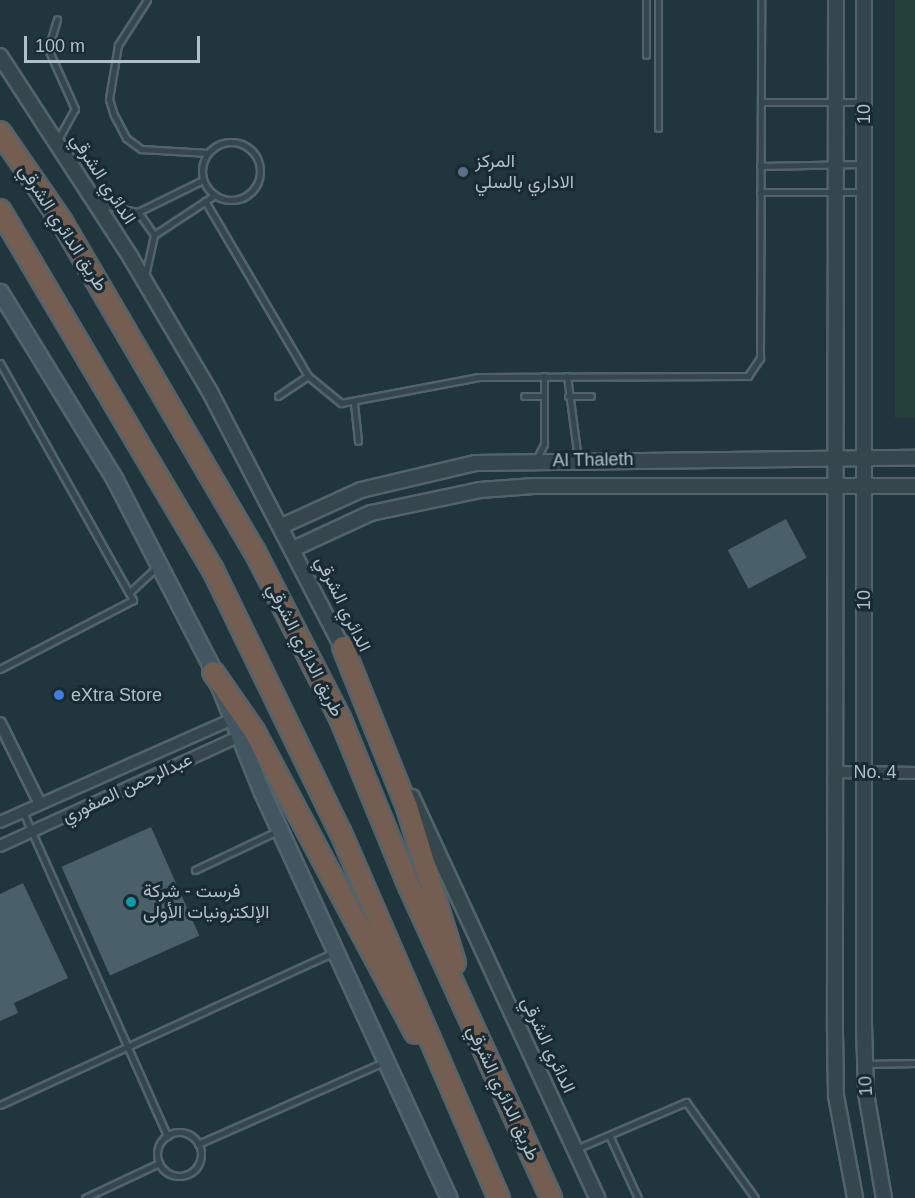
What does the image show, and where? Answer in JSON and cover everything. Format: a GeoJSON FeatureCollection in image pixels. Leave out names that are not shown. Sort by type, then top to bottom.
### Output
{"type":"FeatureCollection","features":[{"type":"Feature","properties":{"kind":"highway","name":"طريق الدائري الشرقي"},"geometry":{"type":"LineString","coordinates":[[0,132],[62,222],[255,550],[340,718],[477,1038],[552,1198]]}},
{"type":"Feature","properties":{"kind":"highway"},"geometry":{"type":"LineString","coordinates":[[0,210],[213,570],[340,831],[499,1198]]}},
{"type":"Feature","properties":{"kind":"highway"},"geometry":{"type":"LineString","coordinates":[[343,647],[407,807],[477,1038]]}},
{"type":"Feature","properties":{"kind":"highway"},"geometry":{"type":"LineString","coordinates":[[213,672],[391,994],[452,1094]]}},
{"type":"Feature","properties":{"kind":"main road"},"geometry":{"type":"LineString","coordinates":[[0,292],[115,480],[213,672]]}},
{"type":"Feature","properties":{"kind":"main road"},"geometry":{"type":"LineString","coordinates":[[242,725],[280,830],[384,1062],[449,1198]]}},
{"type":"Feature","properties":{"kind":"street","name":"10"},"geometry":{"type":"LineString","coordinates":[[836,0],[836,1096],[855,1198]]}},
{"type":"Feature","properties":{"kind":"street","name":"10"},"geometry":{"type":"LineString","coordinates":[[864,0],[865,1064],[874,1161],[884,1198]]}},
{"type":"Feature","properties":{"kind":"street","name":"الدائري الشرقي"},"geometry":{"type":"LineString","coordinates":[[0,56],[144,280],[282,526],[343,647],[597,1198]]}},
{"type":"Feature","properties":{"kind":"street","name":"Al Thaleth"},"geometry":{"type":"LineString","coordinates":[[282,526],[397,479],[475,463],[578,460],[915,458]]}},
{"type":"Feature","properties":{"kind":"street","name":"Al Thaleth"},"geometry":{"type":"LineString","coordinates":[[293,549],[371,513],[480,490],[534,486],[915,486]]}},
{"type":"Feature","properties":{"kind":"street"},"geometry":{"type":"LineString","coordinates":[[0,723],[40,804]]}},
{"type":"Feature","properties":{"kind":"street","name":"عبدالرحمن الصفوري"},"geometry":{"type":"LineString","coordinates":[[0,822],[40,804],[242,725]]}},
{"type":"Feature","properties":{"kind":"street","name":"عبدالرحمن الصفوري"},"geometry":{"type":"LineString","coordinates":[[0,846],[242,725]]}},
{"type":"Feature","properties":{"kind":"street","name":"No. 4"},"geometry":{"type":"LineString","coordinates":[[835,772],[915,773]]}},
{"type":"Feature","properties":{"kind":"lane"},"geometry":{"type":"LineString","coordinates":[[147,0],[118,45],[109,99],[114,115],[126,138],[141,149],[208,153],[224,142],[243,144],[260,166],[251,193],[233,200],[215,195],[203,180],[208,153]]}},
{"type":"Feature","properties":{"kind":"lane"},"geometry":{"type":"LineString","coordinates":[[646,0],[646,55]]}},
{"type":"Feature","properties":{"kind":"lane"},"geometry":{"type":"LineString","coordinates":[[658,0],[658,128]]}},
{"type":"Feature","properties":{"kind":"lane"},"geometry":{"type":"LineString","coordinates":[[205,201],[308,375],[335,401],[354,403],[472,378],[744,376],[757,370],[761,0]]}},
{"type":"Feature","properties":{"kind":"lane"},"geometry":{"type":"LineString","coordinates":[[56,142],[75,109],[48,49],[57,19]]}},
{"type":"Feature","properties":{"kind":"lane"},"geometry":{"type":"LineString","coordinates":[[761,102],[864,102]]}},
{"type":"Feature","properties":{"kind":"lane"},"geometry":{"type":"LineString","coordinates":[[760,166],[864,164]]}},
{"type":"Feature","properties":{"kind":"lane"},"geometry":{"type":"LineString","coordinates":[[95,203],[138,212],[203,180]]}},
{"type":"Feature","properties":{"kind":"lane"},"geometry":{"type":"LineString","coordinates":[[760,192],[864,192]]}},
{"type":"Feature","properties":{"kind":"lane"},"geometry":{"type":"LineString","coordinates":[[144,280],[154,235],[215,195]]}},
{"type":"Feature","properties":{"kind":"lane"},"geometry":{"type":"LineString","coordinates":[[138,212],[154,235]]}},
{"type":"Feature","properties":{"kind":"lane"},"geometry":{"type":"LineString","coordinates":[[0,363],[133,600],[0,669]]}},
{"type":"Feature","properties":{"kind":"lane"},"geometry":{"type":"LineString","coordinates":[[278,396],[308,375]]}},
{"type":"Feature","properties":{"kind":"lane"},"geometry":{"type":"LineString","coordinates":[[535,461],[544,444],[544,376]]}},
{"type":"Feature","properties":{"kind":"lane"},"geometry":{"type":"LineString","coordinates":[[567,376],[578,460]]}},
{"type":"Feature","properties":{"kind":"lane"},"geometry":{"type":"LineString","coordinates":[[524,396],[544,396]]}},
{"type":"Feature","properties":{"kind":"lane"},"geometry":{"type":"LineString","coordinates":[[568,396],[591,396]]}},
{"type":"Feature","properties":{"kind":"lane"},"geometry":{"type":"LineString","coordinates":[[354,403],[358,441]]}},
{"type":"Feature","properties":{"kind":"lane"},"geometry":{"type":"LineString","coordinates":[[130,592],[158,566]]}},
{"type":"Feature","properties":{"kind":"lane"},"geometry":{"type":"LineString","coordinates":[[23,811],[167,1136]]}},
{"type":"Feature","properties":{"kind":"lane"},"geometry":{"type":"LineString","coordinates":[[195,870],[280,830]]}},
{"type":"Feature","properties":{"kind":"lane"},"geometry":{"type":"LineString","coordinates":[[0,1105],[334,952]]}},
{"type":"Feature","properties":{"kind":"lane"},"geometry":{"type":"LineString","coordinates":[[198,1144],[384,1062]]}},
{"type":"Feature","properties":{"kind":"lane"},"geometry":{"type":"LineString","coordinates":[[865,1064],[915,1063]]}},
{"type":"Feature","properties":{"kind":"lane"},"geometry":{"type":"LineString","coordinates":[[574,1150],[686,1102],[755,1198]]}},
{"type":"Feature","properties":{"kind":"lane"},"geometry":{"type":"LineString","coordinates":[[185,1133],[198,1144],[201,1160],[185,1176],[173,1176],[159,1163],[157,1148],[167,1136],[185,1133]]}},
{"type":"Feature","properties":{"kind":"lane"},"geometry":{"type":"LineString","coordinates":[[609,1135],[638,1198]]}},
{"type":"Feature","properties":{"kind":"lane"},"geometry":{"type":"LineString","coordinates":[[85,1198],[159,1163]]}},
{"type":"Feature","properties":{"kind":"green space"},"geometry":{"type":"Polygon","coordinates":[[[895,0],[915,0],[915,418],[895,418],[895,0]]]}},
{"type":"Feature","properties":{"kind":"building"},"geometry":{"type":"Polygon","coordinates":[[[786,519],[807,558],[748,589],[728,550],[786,519]]]}},
{"type":"Feature","properties":{"kind":"building","name":"فرست - شركة الإلكترونيات الأولى"},"geometry":{"type":"Polygon","coordinates":[[[151,827],[199,936],[110,976],[61,867],[151,827]]]}},
{"type":"Feature","properties":{"kind":"building"},"geometry":{"type":"Polygon","coordinates":[[[23,883],[68,978],[14,1003],[18,1013],[0,1021],[0,894],[23,883]]]}},
{"type":"Feature","properties":{"kind":"place","name":"المركز الاداري بالسلي"},"geometry":{"type":"Point","coordinates":[463,172]}},
{"type":"Feature","properties":{"kind":"place","name":"eXtra Store"},"geometry":{"type":"Point","coordinates":[59,695]}},
{"type":"Feature","properties":{"kind":"place","name":"فرست - شركة الإلكترونيات الأولى"},"geometry":{"type":"Point","coordinates":[131,902]}}]}
